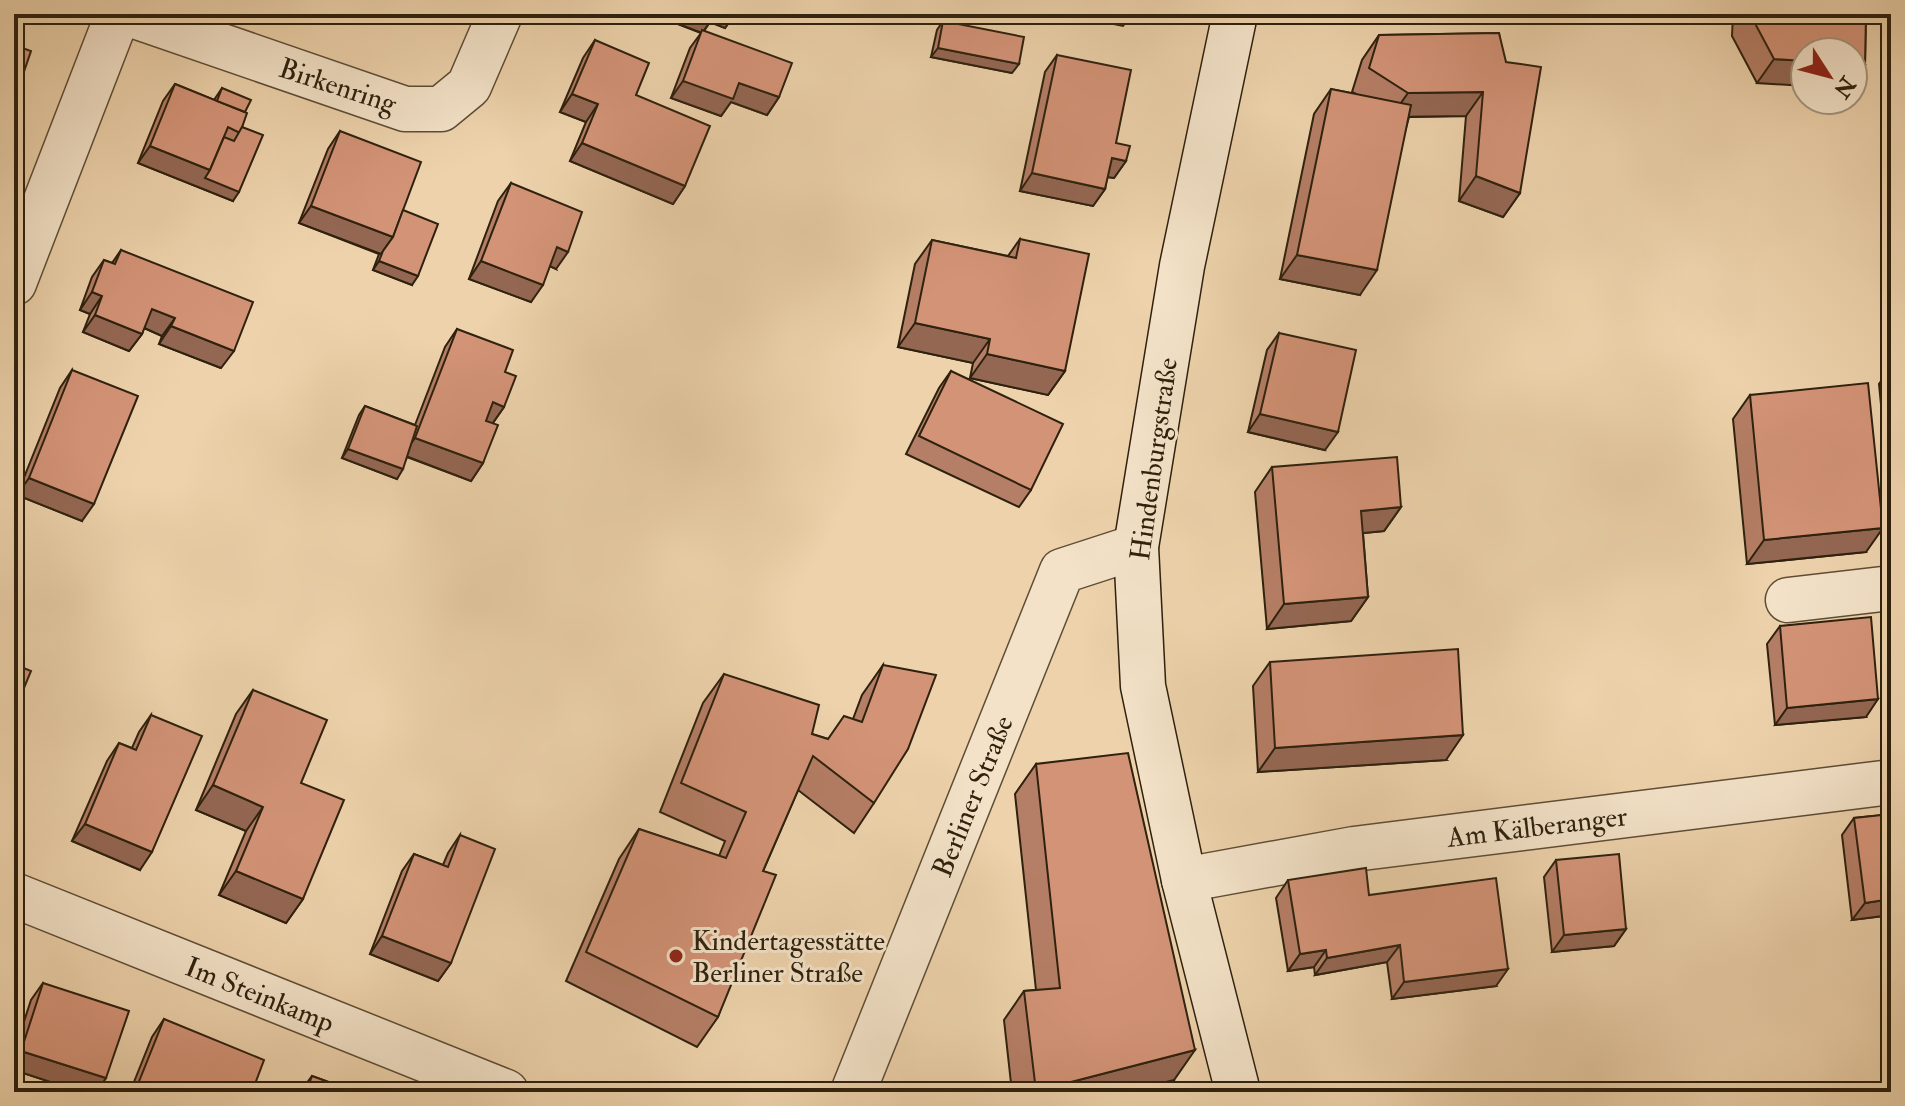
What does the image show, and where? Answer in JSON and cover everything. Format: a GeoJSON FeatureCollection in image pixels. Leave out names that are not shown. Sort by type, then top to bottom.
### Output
{"type":"FeatureCollection","features":[{"type":"Feature","properties":{"kind":"street"},"geometry":{"type":"LineString","coordinates":[[14,283],[118,14]]}},
{"type":"Feature","properties":{"kind":"street","name":"Birkenring"},"geometry":{"type":"LineString","coordinates":[[129,14],[405,109],[441,109],[469,86],[500,14]]}},
{"type":"Feature","properties":{"kind":"street","name":"Hindenburgstraße"},"geometry":{"type":"LineString","coordinates":[[1235,14],[1182,266],[1136,547],[1143,686],[1184,880],[1238,1092]]}},
{"type":"Feature","properties":{"kind":"street","name":"Berliner Straße"},"geometry":{"type":"LineString","coordinates":[[853,1092],[1062,571],[1136,547]]}},
{"type":"Feature","properties":{"kind":"street"},"geometry":{"type":"LineString","coordinates":[[1788,600],[1891,588]]}},
{"type":"Feature","properties":{"kind":"street","name":"Am Kälberanger"},"geometry":{"type":"LineString","coordinates":[[1184,880],[1354,849],[1891,782]]}},
{"type":"Feature","properties":{"kind":"street","name":"Im Steinkamp"},"geometry":{"type":"LineString","coordinates":[[14,895],[506,1092]]}},
{"type":"Feature","properties":{"kind":"building"},"geometry":{"type":"Polygon","coordinates":[[[1750,14],[1866,14],[1866,36],[1789,36],[1789,60],[1774,59],[1750,14]]]}},
{"type":"Feature","properties":{"kind":"building"},"geometry":{"type":"Polygon","coordinates":[[[943,21],[1024,37],[1019,64],[938,48],[943,21]]]}},
{"type":"Feature","properties":{"kind":"building"},"geometry":{"type":"Polygon","coordinates":[[[702,30],[792,63],[779,97],[739,83],[733,99],[683,81],[702,30]]]}},
{"type":"Feature","properties":{"kind":"building"},"geometry":{"type":"Polygon","coordinates":[[[1499,33],[1506,62],[1541,67],[1520,193],[1476,176],[1483,92],[1408,93],[1369,68],[1379,35],[1499,33]]]}},
{"type":"Feature","properties":{"kind":"building"},"geometry":{"type":"Polygon","coordinates":[[[595,40],[649,63],[636,95],[710,126],[685,186],[582,143],[598,104],[572,94],[595,40]]]}},
{"type":"Feature","properties":{"kind":"building"},"geometry":{"type":"Polygon","coordinates":[[[14,45],[31,51],[14,101],[14,45]]]}},
{"type":"Feature","properties":{"kind":"building"},"geometry":{"type":"Polygon","coordinates":[[[1057,55],[1131,70],[1116,143],[1130,146],[1126,161],[1112,158],[1105,189],[1032,173],[1057,55]]]}},
{"type":"Feature","properties":{"kind":"building"},"geometry":{"type":"Polygon","coordinates":[[[175,84],[247,113],[240,133],[228,127],[210,170],[150,146],[175,84]]]}},
{"type":"Feature","properties":{"kind":"building"},"geometry":{"type":"Polygon","coordinates":[[[222,88],[251,100],[245,112],[217,101],[222,88]]]}},
{"type":"Feature","properties":{"kind":"building"},"geometry":{"type":"Polygon","coordinates":[[[1331,89],[1411,105],[1377,270],[1297,255],[1331,89]]]}},
{"type":"Feature","properties":{"kind":"building"},"geometry":{"type":"Polygon","coordinates":[[[242,127],[263,135],[239,192],[205,178],[224,137],[234,141],[242,127]]]}},
{"type":"Feature","properties":{"kind":"building"},"geometry":{"type":"Polygon","coordinates":[[[340,131],[421,162],[393,237],[311,206],[340,131]]]}},
{"type":"Feature","properties":{"kind":"building"},"geometry":{"type":"Polygon","coordinates":[[[511,183],[582,212],[568,252],[557,247],[543,285],[481,261],[511,183]]]}},
{"type":"Feature","properties":{"kind":"building"},"geometry":{"type":"Polygon","coordinates":[[[403,210],[438,224],[418,276],[379,261],[393,237],[403,210]]]}},
{"type":"Feature","properties":{"kind":"building"},"geometry":{"type":"Polygon","coordinates":[[[1020,239],[1089,254],[1065,371],[987,354],[990,339],[915,323],[932,240],[1016,258],[1020,239]]]}},
{"type":"Feature","properties":{"kind":"building"},"geometry":{"type":"Polygon","coordinates":[[[121,250],[253,302],[234,351],[171,326],[175,318],[152,309],[142,334],[95,315],[102,296],[92,292],[104,260],[115,264],[121,250]]]}},
{"type":"Feature","properties":{"kind":"building"},"geometry":{"type":"Polygon","coordinates":[[[457,329],[513,350],[505,372],[516,376],[504,407],[493,402],[486,421],[498,425],[483,463],[415,438],[457,329]]]}},
{"type":"Feature","properties":{"kind":"building"},"geometry":{"type":"Polygon","coordinates":[[[1279,333],[1356,350],[1338,432],[1260,414],[1279,333]]]}},
{"type":"Feature","properties":{"kind":"building"},"geometry":{"type":"Polygon","coordinates":[[[72,370],[138,396],[94,504],[29,478],[72,370]]]}},
{"type":"Feature","properties":{"kind":"building"},"geometry":{"type":"Polygon","coordinates":[[[951,371],[1063,424],[1031,490],[919,436],[951,371]]]}},
{"type":"Feature","properties":{"kind":"building"},"geometry":{"type":"Polygon","coordinates":[[[1868,383],[1883,528],[1764,540],[1750,395],[1868,383]]]}},
{"type":"Feature","properties":{"kind":"building"},"geometry":{"type":"Polygon","coordinates":[[[365,406],[417,426],[403,469],[348,449],[365,406]]]}},
{"type":"Feature","properties":{"kind":"building"},"geometry":{"type":"Polygon","coordinates":[[[1397,457],[1401,507],[1361,511],[1368,597],[1284,604],[1272,467],[1397,457]]]}},
{"type":"Feature","properties":{"kind":"building"},"geometry":{"type":"Polygon","coordinates":[[[1871,617],[1878,699],[1787,708],[1780,626],[1871,617]]]}},
{"type":"Feature","properties":{"kind":"building"},"geometry":{"type":"Polygon","coordinates":[[[1458,649],[1463,735],[1275,748],[1270,662],[1458,649]]]}},
{"type":"Feature","properties":{"kind":"building"},"geometry":{"type":"Polygon","coordinates":[[[14,664],[31,671],[14,712],[14,664]]]}},
{"type":"Feature","properties":{"kind":"building"},"geometry":{"type":"Polygon","coordinates":[[[883,665],[936,675],[908,749],[874,803],[813,756],[763,871],[776,875],[718,1017],[586,952],[639,829],[726,858],[746,812],[681,783],[724,674],[819,705],[812,734],[828,739],[844,716],[862,722],[883,665]]]}},
{"type":"Feature","properties":{"kind":"building"},"geometry":{"type":"Polygon","coordinates":[[[253,690],[327,720],[301,783],[344,800],[303,899],[236,871],[263,807],[213,785],[253,690]]]}},
{"type":"Feature","properties":{"kind":"building"},"geometry":{"type":"Polygon","coordinates":[[[151,715],[202,736],[152,852],[85,824],[119,743],[136,750],[151,715]]]}},
{"type":"Feature","properties":{"kind":"building"},"geometry":{"type":"Polygon","coordinates":[[[1128,753],[1195,1050],[1036,1091],[1024,991],[1060,988],[1036,764],[1128,753]]]}},
{"type":"Feature","properties":{"kind":"building"},"geometry":{"type":"Polygon","coordinates":[[[1891,814],[1891,899],[1865,903],[1854,818],[1891,814]]]}},
{"type":"Feature","properties":{"kind":"building"},"geometry":{"type":"Polygon","coordinates":[[[460,835],[495,849],[451,963],[382,936],[414,854],[448,867],[460,835]]]}},
{"type":"Feature","properties":{"kind":"building"},"geometry":{"type":"Polygon","coordinates":[[[1619,854],[1626,929],[1564,935],[1556,860],[1619,854]]]}},
{"type":"Feature","properties":{"kind":"building"},"geometry":{"type":"Polygon","coordinates":[[[1366,868],[1369,895],[1496,878],[1508,969],[1404,982],[1400,945],[1327,958],[1326,950],[1300,954],[1288,880],[1366,868]]]}},
{"type":"Feature","properties":{"kind":"building"},"geometry":{"type":"Polygon","coordinates":[[[43,983],[129,1011],[106,1078],[21,1051],[43,983]]]}},
{"type":"Feature","properties":{"kind":"building"},"geometry":{"type":"Polygon","coordinates":[[[164,1019],[264,1060],[252,1092],[158,1092],[138,1084],[164,1019]]]}},
{"type":"Feature","properties":{"kind":"building"},"geometry":{"type":"Polygon","coordinates":[[[312,1076],[356,1092],[306,1092],[312,1076]]]}},
{"type":"Feature","properties":{"kind":"place","name":"Kindertagesstätte Berliner Straße"},"geometry":{"type":"Point","coordinates":[676,956]}}]}
